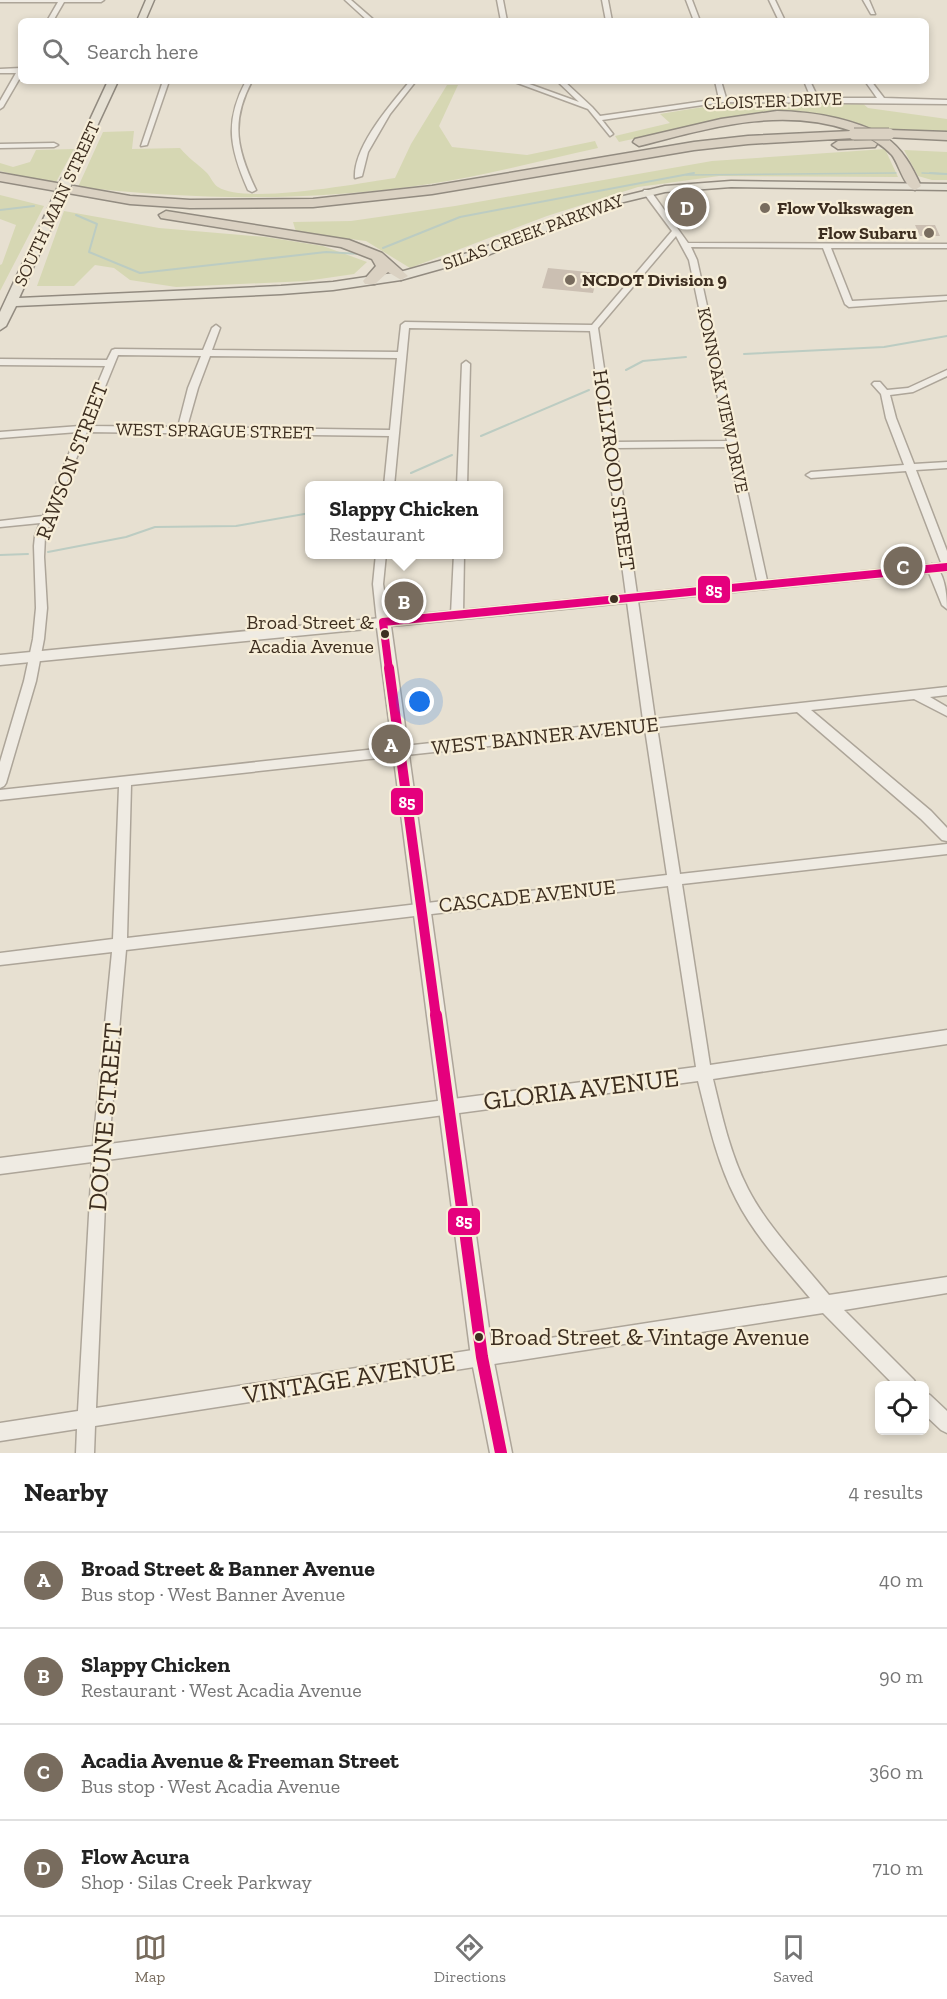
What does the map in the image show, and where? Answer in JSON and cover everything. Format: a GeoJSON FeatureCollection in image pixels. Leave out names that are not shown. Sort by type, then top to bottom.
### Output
{"type":"FeatureCollection","features":[{"type":"Feature","properties":{"kind":"highway"},"geometry":{"type":"LineString","coordinates":[[471,184],[719,123],[750,117],[788,115],[830,120],[877,137],[900,158],[915,186]]}},
{"type":"Feature","properties":{"kind":"highway"},"geometry":{"type":"LineString","coordinates":[[0,177],[130,200],[200,204],[313,203],[374,198],[471,184],[694,146],[748,140],[854,134],[947,136]]}},
{"type":"Feature","properties":{"kind":"highway"},"geometry":{"type":"LineString","coordinates":[[129,209],[260,216],[344,212],[450,199],[698,156],[789,147],[871,144],[947,146]]}},
{"type":"Feature","properties":{"kind":"highway"},"geometry":{"type":"LineString","coordinates":[[0,186],[344,243],[377,256],[401,276]]}},
{"type":"Feature","properties":{"kind":"highway"},"geometry":{"type":"LineString","coordinates":[[370,281],[381,272],[383,266],[377,256]]}},
{"type":"Feature","properties":{"kind":"main road"},"geometry":{"type":"LineString","coordinates":[[142,18],[150,0]]}},
{"type":"Feature","properties":{"kind":"main road","name":"SOUTH MAIN STREET"},"geometry":{"type":"LineString","coordinates":[[0,326],[112,84]]}},
{"type":"Feature","properties":{"kind":"main road","name":"SILAS CREEK PARKWAY"},"geometry":{"type":"LineString","coordinates":[[12,302],[291,289],[401,276],[479,254],[603,204],[647,192],[716,184],[947,187]]}},
{"type":"Feature","properties":{"kind":"street"},"geometry":{"type":"LineString","coordinates":[[0,0],[101,0]]}},
{"type":"Feature","properties":{"kind":"street"},"geometry":{"type":"LineString","coordinates":[[52,18],[62,0]]}},
{"type":"Feature","properties":{"kind":"street"},"geometry":{"type":"LineString","coordinates":[[348,0],[369,18]]}},
{"type":"Feature","properties":{"kind":"street"},"geometry":{"type":"LineString","coordinates":[[500,0],[503,18]]}},
{"type":"Feature","properties":{"kind":"street"},"geometry":{"type":"LineString","coordinates":[[605,0],[608,18]]}},
{"type":"Feature","properties":{"kind":"street"},"geometry":{"type":"LineString","coordinates":[[690,0],[696,18]]}},
{"type":"Feature","properties":{"kind":"street"},"geometry":{"type":"LineString","coordinates":[[772,0],[781,18]]}},
{"type":"Feature","properties":{"kind":"street"},"geometry":{"type":"LineString","coordinates":[[866,0],[873,13]]}},
{"type":"Feature","properties":{"kind":"street"},"geometry":{"type":"LineString","coordinates":[[0,71],[18,71]]}},
{"type":"Feature","properties":{"kind":"street"},"geometry":{"type":"LineString","coordinates":[[0,107],[18,76]]}},
{"type":"Feature","properties":{"kind":"street"},"geometry":{"type":"LineString","coordinates":[[143,145],[165,84]]}},
{"type":"Feature","properties":{"kind":"street"},"geometry":{"type":"LineString","coordinates":[[248,84],[235,109],[235,143],[239,164],[252,190]]}},
{"type":"Feature","properties":{"kind":"street"},"geometry":{"type":"LineString","coordinates":[[358,176],[364,152],[387,113],[411,84]]}},
{"type":"Feature","properties":{"kind":"street"},"geometry":{"type":"LineString","coordinates":[[524,84],[590,108]]}},
{"type":"Feature","properties":{"kind":"street"},"geometry":{"type":"LineString","coordinates":[[564,84],[590,108],[610,134]]}},
{"type":"Feature","properties":{"kind":"street"},"geometry":{"type":"LineString","coordinates":[[719,84],[723,100]]}},
{"type":"Feature","properties":{"kind":"street"},"geometry":{"type":"LineString","coordinates":[[808,84],[815,99]]}},
{"type":"Feature","properties":{"kind":"street"},"geometry":{"type":"LineString","coordinates":[[870,84],[882,100]]}},
{"type":"Feature","properties":{"kind":"street"},"geometry":{"type":"LineString","coordinates":[[548,92],[567,87]]}},
{"type":"Feature","properties":{"kind":"street","name":"CLOISTER DRIVE"},"geometry":{"type":"LineString","coordinates":[[599,118],[723,100],[815,99],[947,102]]}},
{"type":"Feature","properties":{"kind":"street"},"geometry":{"type":"LineString","coordinates":[[0,146],[54,145]]}},
{"type":"Feature","properties":{"kind":"street","name":"KONNOAK VIEW DRIVE"},"geometry":{"type":"LineString","coordinates":[[647,192],[686,245],[693,260],[763,585]]}},
{"type":"Feature","properties":{"kind":"street"},"geometry":{"type":"LineString","coordinates":[[390,481],[405,325],[594,328],[676,231]]}},
{"type":"Feature","properties":{"kind":"street"},"geometry":{"type":"LineString","coordinates":[[686,245],[947,246]]}},
{"type":"Feature","properties":{"kind":"street"},"geometry":{"type":"LineString","coordinates":[[826,245],[849,304],[947,298]]}},
{"type":"Feature","properties":{"kind":"street"},"geometry":{"type":"LineString","coordinates":[[182,430],[194,388],[216,328]]}},
{"type":"Feature","properties":{"kind":"street","name":"HOLLYROOD STREET"},"geometry":{"type":"LineString","coordinates":[[594,328],[650,724],[676,880],[704,1073],[718,1132],[742,1194],[776,1245],[825,1303],[903,1381]]}},
{"type":"Feature","properties":{"kind":"street","name":"RAWSON STREET"},"geometry":{"type":"LineString","coordinates":[[0,783],[36,656],[42,596],[38,552],[40,536],[115,352],[208,353]]}},
{"type":"Feature","properties":{"kind":"street"},"geometry":{"type":"LineString","coordinates":[[208,353],[402,355]]}},
{"type":"Feature","properties":{"kind":"street"},"geometry":{"type":"LineString","coordinates":[[0,362],[110,363]]}},
{"type":"Feature","properties":{"kind":"street"},"geometry":{"type":"LineString","coordinates":[[462,481],[466,364]]}},
{"type":"Feature","properties":{"kind":"street"},"geometry":{"type":"LineString","coordinates":[[885,393],[910,390],[947,373]]}},
{"type":"Feature","properties":{"kind":"street"},"geometry":{"type":"LineString","coordinates":[[0,660],[947,566],[891,418],[885,393],[877,384]]}},
{"type":"Feature","properties":{"kind":"street","name":"WEST SPRAGUE STREET"},"geometry":{"type":"LineString","coordinates":[[0,435],[84,429],[395,433]]}},
{"type":"Feature","properties":{"kind":"street"},"geometry":{"type":"LineString","coordinates":[[609,445],[733,444]]}},
{"type":"Feature","properties":{"kind":"street"},"geometry":{"type":"LineString","coordinates":[[811,475],[947,465]]}},
{"type":"Feature","properties":{"kind":"street"},"geometry":{"type":"LineString","coordinates":[[0,524],[46,519]]}},
{"type":"Feature","properties":{"kind":"street"},"geometry":{"type":"LineString","coordinates":[[381,559],[378,584],[423,908],[447,1106],[482,1358],[501,1453]]}},
{"type":"Feature","properties":{"kind":"street"},"geometry":{"type":"LineString","coordinates":[[458,614],[459,559]]}},
{"type":"Feature","properties":{"kind":"street"},"geometry":{"type":"LineString","coordinates":[[932,568],[947,605]]}},
{"type":"Feature","properties":{"kind":"street","name":"WEST BANNER AVENUE"},"geometry":{"type":"LineString","coordinates":[[0,795],[947,692]]}},
{"type":"Feature","properties":{"kind":"street"},"geometry":{"type":"LineString","coordinates":[[916,695],[947,712]]}},
{"type":"Feature","properties":{"kind":"street"},"geometry":{"type":"LineString","coordinates":[[801,709],[910,801],[947,836]]}},
{"type":"Feature","properties":{"kind":"street","name":"DOUNE STREET"},"geometry":{"type":"LineString","coordinates":[[85,1453],[100,1152],[120,944],[125,781]]}},
{"type":"Feature","properties":{"kind":"street","name":"CASCADE AVENUE"},"geometry":{"type":"LineString","coordinates":[[0,959],[423,908],[947,849]]}},
{"type":"Feature","properties":{"kind":"street","name":"GLORIA AVENUE"},"geometry":{"type":"LineString","coordinates":[[0,1166],[704,1073],[947,1037]]}},
{"type":"Feature","properties":{"kind":"street","name":"VINTAGE AVENUE"},"geometry":{"type":"LineString","coordinates":[[0,1432],[947,1285]]}},
{"type":"Feature","properties":{"kind":"street"},"geometry":{"type":"LineString","coordinates":[[929,1406],[947,1424]]}},
{"type":"Feature","properties":{"kind":"green space"},"geometry":{"type":"Polygon","coordinates":[[[447,85],[458,85],[439,126],[452,147],[527,155],[595,141],[598,148],[450,181],[341,194],[210,197],[78,187],[103,132],[134,131],[132,149],[180,148],[207,173],[216,186],[232,192],[252,194],[304,191],[395,178],[411,144],[447,85]]]}},
{"type":"Feature","properties":{"kind":"green space"},"geometry":{"type":"Polygon","coordinates":[[[861,102],[868,108],[947,119],[947,132],[871,129],[849,120],[799,111],[754,113],[619,142],[615,136],[670,123],[660,114],[721,104],[861,102]]]}},
{"type":"Feature","properties":{"kind":"green space"},"geometry":{"type":"Polygon","coordinates":[[[74,149],[55,184],[0,171],[0,163],[13,167],[30,162],[36,150],[74,149]]]}},
{"type":"Feature","properties":{"kind":"green space"},"geometry":{"type":"Polygon","coordinates":[[[885,149],[898,177],[719,176],[638,187],[547,216],[410,268],[366,241],[296,232],[293,222],[351,221],[455,206],[712,161],[885,149]]]}},
{"type":"Feature","properties":{"kind":"green space"},"geometry":{"type":"Polygon","coordinates":[[[904,150],[947,152],[947,180],[932,180],[918,176],[904,150]]]}},
{"type":"Feature","properties":{"kind":"green space"},"geometry":{"type":"Polygon","coordinates":[[[0,195],[44,206],[0,291],[0,265],[16,225],[0,219],[0,195]]]}},
{"type":"Feature","properties":{"kind":"green space"},"geometry":{"type":"Polygon","coordinates":[[[64,211],[159,228],[266,237],[323,246],[367,262],[354,274],[306,281],[176,287],[130,280],[114,268],[95,265],[74,286],[37,286],[64,211]]]}},
{"type":"Feature","properties":{"kind":"building","name":"Flow Subaru"},"geometry":{"type":"Polygon","coordinates":[[[915,225],[935,225],[940,236],[920,236],[915,225]]]}},
{"type":"Feature","properties":{"kind":"building","name":"NCDOT Division 9"},"geometry":{"type":"Polygon","coordinates":[[[548,268],[598,273],[593,293],[542,288],[548,268]]]}},
{"type":"Feature","properties":{"kind":"waterway"},"geometry":{"type":"LineString","coordinates":[[383,248],[460,217],[694,173]]}},
{"type":"Feature","properties":{"kind":"waterway"},"geometry":{"type":"LineString","coordinates":[[686,175],[896,173]]}},
{"type":"Feature","properties":{"kind":"waterway"},"geometry":{"type":"LineString","coordinates":[[922,173],[947,174],[930,173]]}},
{"type":"Feature","properties":{"kind":"waterway"},"geometry":{"type":"LineString","coordinates":[[0,210],[34,206]]}},
{"type":"Feature","properties":{"kind":"waterway"},"geometry":{"type":"LineString","coordinates":[[76,215],[97,224],[89,252],[140,273],[326,252],[360,254]]}},
{"type":"Feature","properties":{"kind":"waterway"},"geometry":{"type":"LineString","coordinates":[[744,354],[884,347],[947,336]]}},
{"type":"Feature","properties":{"kind":"waterway"},"geometry":{"type":"LineString","coordinates":[[626,370],[643,361],[686,357]]}},
{"type":"Feature","properties":{"kind":"waterway"},"geometry":{"type":"LineString","coordinates":[[481,436],[589,390]]}},
{"type":"Feature","properties":{"kind":"waterway"},"geometry":{"type":"LineString","coordinates":[[411,473],[452,455]]}},
{"type":"Feature","properties":{"kind":"waterway"},"geometry":{"type":"LineString","coordinates":[[48,552],[126,537],[155,527],[236,526],[305,514]]}},
{"type":"Feature","properties":{"kind":"waterway"},"geometry":{"type":"LineString","coordinates":[[0,555],[28,554]]}},
{"type":"Feature","properties":{"kind":"transit line","name":"85"},"geometry":{"type":"LineString","coordinates":[[501,1453],[482,1357],[383,622],[947,567]]}},
{"type":"Feature","properties":{"kind":"place","name":"Flow Acura"},"geometry":{"type":"Point","coordinates":[687,207]}},
{"type":"Feature","properties":{"kind":"place","name":"Flow Volkswagen"},"geometry":{"type":"Point","coordinates":[765,208]}},
{"type":"Feature","properties":{"kind":"place","name":"Flow Subaru"},"geometry":{"type":"Point","coordinates":[929,233]}},
{"type":"Feature","properties":{"kind":"place","name":"NCDOT Division 9"},"geometry":{"type":"Point","coordinates":[570,280]}},
{"type":"Feature","properties":{"kind":"place","name":"Acadia Avenue & Freeman Street"},"geometry":{"type":"Point","coordinates":[903,566]}},
{"type":"Feature","properties":{"kind":"place","name":"Slappy Chicken"},"geometry":{"type":"Point","coordinates":[404,601]}},
{"type":"Feature","properties":{"kind":"place","name":"Broad Street & Acadia Avenue"},"geometry":{"type":"Point","coordinates":[385,634]}},
{"type":"Feature","properties":{"kind":"place","name":"Broad Street & Banner Avenue"},"geometry":{"type":"Point","coordinates":[391,744]}},
{"type":"Feature","properties":{"kind":"place","name":"Broad Street & Vintage Avenue"},"geometry":{"type":"Point","coordinates":[479,1337]}}]}
